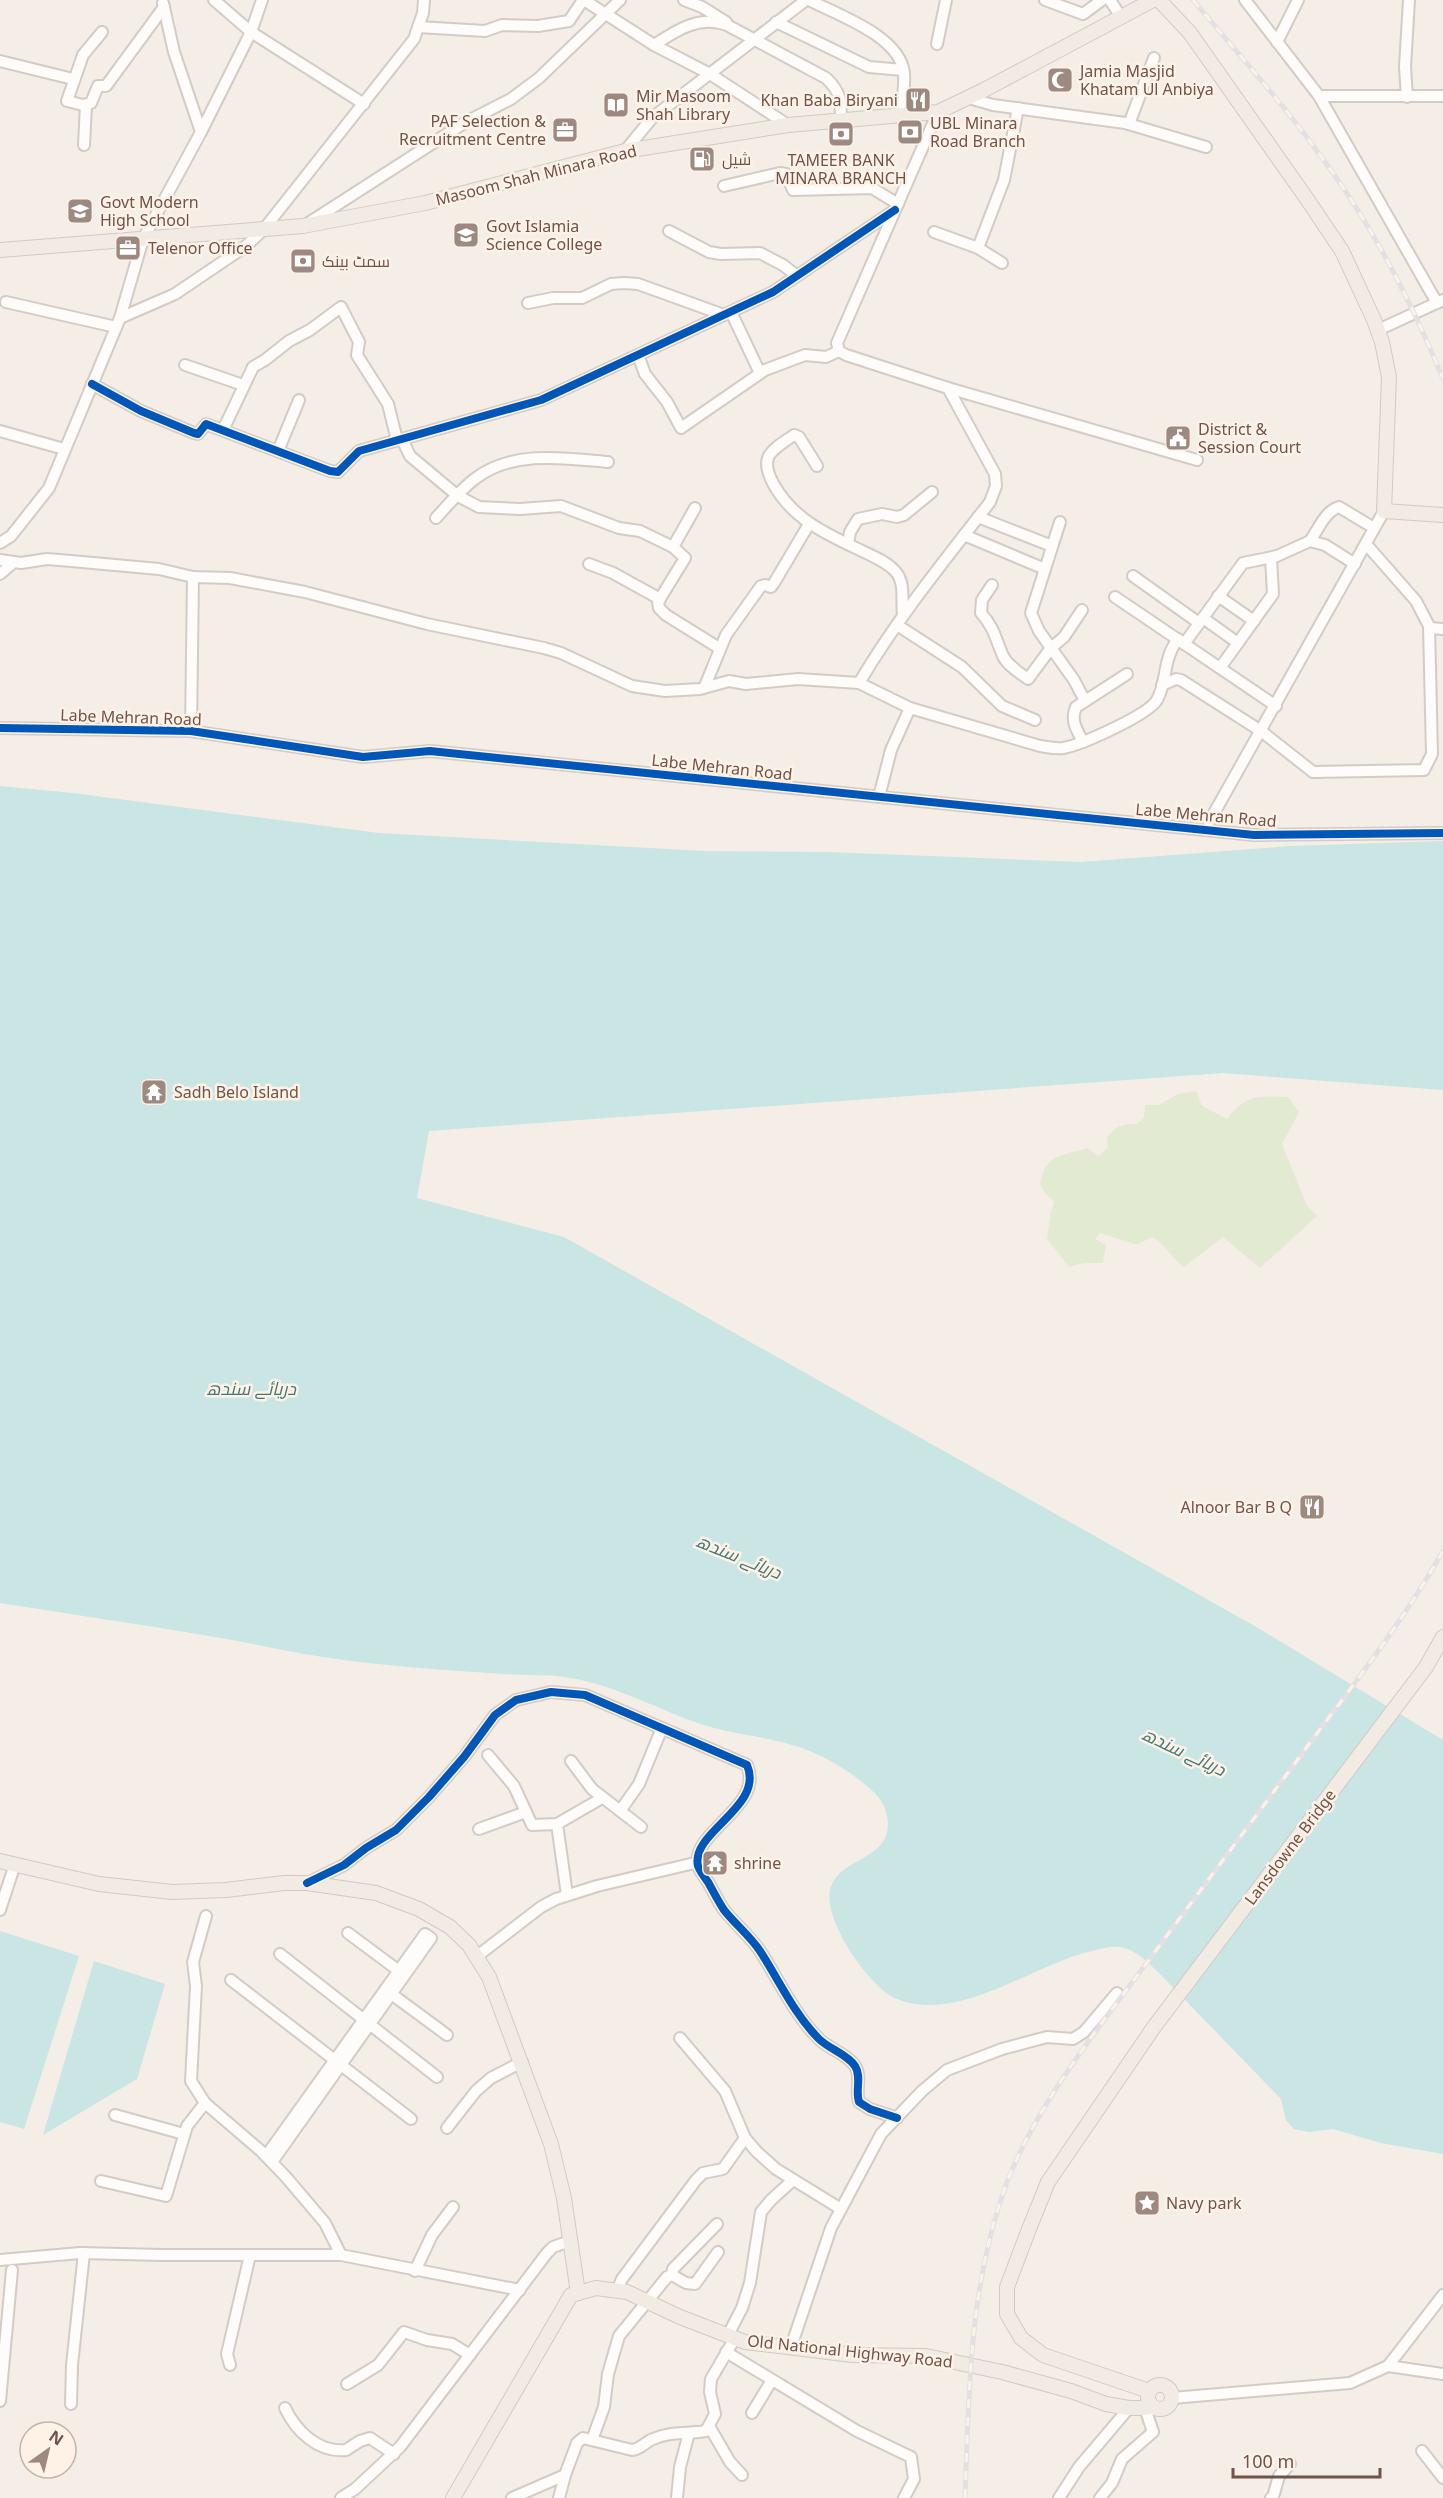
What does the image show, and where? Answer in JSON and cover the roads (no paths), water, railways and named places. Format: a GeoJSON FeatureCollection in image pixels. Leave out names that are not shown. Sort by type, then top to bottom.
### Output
{"type":"FeatureCollection","features":[{"type":"Feature","properties":{"kind":"main road","name":"Masoom Shah Minara Road"},"geometry":{"type":"LineString","coordinates":[[0,250],[303,226],[425,203],[625,151],[788,125],[938,112],[969,98],[1153,0]]}},
{"type":"Feature","properties":{"kind":"main road"},"geometry":{"type":"LineString","coordinates":[[1159,0],[1190,33],[1342,251],[1378,330],[1389,377],[1384,511],[1443,515]]}},
{"type":"Feature","properties":{"kind":"main road","name":"Lansdowne Bridge"},"geometry":{"type":"LineString","coordinates":[[1148,2402],[1043,2355],[1021,2338],[1007,2314],[1007,2287],[1048,2182],[1154,2027],[1426,1667],[1443,1637]]}},
{"type":"Feature","properties":{"kind":"main road"},"geometry":{"type":"LineString","coordinates":[[0,1861],[99,1884],[172,1892],[307,1883],[376,1893],[419,1909],[450,1927],[469,1945],[489,1977],[551,2144],[564,2198],[578,2293],[571,2295],[557,2317],[453,2498]]}},
{"type":"Feature","properties":{"kind":"main road","name":"Old National Highway Road"},"geometry":{"type":"LineString","coordinates":[[578,2293],[596,2288],[627,2292],[745,2342],[852,2355],[926,2356],[1002,2372],[1071,2391],[1106,2404],[1129,2408],[1148,2402]]}},
{"type":"Feature","properties":{"kind":"main road"},"geometry":{"type":"LineString","coordinates":[[1156,2385],[1166,2386],[1172,2393],[1172,2398],[1166,2408],[1158,2409],[1148,2402],[1156,2385]]}},
{"type":"Feature","properties":{"kind":"street"},"geometry":{"type":"LineString","coordinates":[[214,0],[251,32],[364,104]]}},
{"type":"Feature","properties":{"kind":"street"},"geometry":{"type":"LineString","coordinates":[[0,543],[11,536],[49,488],[118,323],[142,239],[201,132],[251,32],[262,0]]}},
{"type":"Feature","properties":{"kind":"street"},"geometry":{"type":"LineString","coordinates":[[6,302],[118,323],[175,294],[246,246],[264,229],[414,39],[423,13],[424,0]]}},
{"type":"Feature","properties":{"kind":"street"},"geometry":{"type":"LineString","coordinates":[[418,27],[485,32],[502,26],[538,26],[569,21],[584,0],[654,45],[710,74],[788,125]]}},
{"type":"Feature","properties":{"kind":"street"},"geometry":{"type":"LineString","coordinates":[[303,226],[464,123],[511,99],[539,78],[620,0]]}},
{"type":"Feature","properties":{"kind":"street"},"geometry":{"type":"LineString","coordinates":[[684,0],[712,13],[727,25]]}},
{"type":"Feature","properties":{"kind":"street"},"geometry":{"type":"LineString","coordinates":[[625,151],[652,118],[754,38],[808,0],[877,34],[896,55],[903,70],[902,116]]}},
{"type":"Feature","properties":{"kind":"street"},"geometry":{"type":"LineString","coordinates":[[937,45],[946,0]]}},
{"type":"Feature","properties":{"kind":"street"},"geometry":{"type":"LineString","coordinates":[[1045,0],[1083,14],[1102,0]]}},
{"type":"Feature","properties":{"kind":"street"},"geometry":{"type":"LineString","coordinates":[[1110,0],[1120,17]]}},
{"type":"Feature","properties":{"kind":"street"},"geometry":{"type":"LineString","coordinates":[[1245,0],[1318,96],[1440,302],[1378,330]]}},
{"type":"Feature","properties":{"kind":"street"},"geometry":{"type":"LineString","coordinates":[[1277,42],[1298,0]]}},
{"type":"Feature","properties":{"kind":"street"},"geometry":{"type":"LineString","coordinates":[[1407,97],[1405,67],[1409,0]]}},
{"type":"Feature","properties":{"kind":"street"},"geometry":{"type":"LineString","coordinates":[[163,3],[174,52],[201,132]]}},
{"type":"Feature","properties":{"kind":"street"},"geometry":{"type":"LineString","coordinates":[[102,32],[86,51],[73,79],[67,101],[86,105],[91,103],[98,86],[106,86],[163,3]]}},
{"type":"Feature","properties":{"kind":"street"},"geometry":{"type":"LineString","coordinates":[[654,45],[677,30],[696,22],[719,22],[727,25],[826,78],[837,88],[841,104],[841,121]]}},
{"type":"Feature","properties":{"kind":"street"},"geometry":{"type":"LineString","coordinates":[[776,22],[869,67],[903,70]]}},
{"type":"Feature","properties":{"kind":"street"},"geometry":{"type":"LineString","coordinates":[[1129,124],[1154,58]]}},
{"type":"Feature","properties":{"kind":"street"},"geometry":{"type":"LineString","coordinates":[[0,61],[73,79]]}},
{"type":"Feature","properties":{"kind":"street"},"geometry":{"type":"LineString","coordinates":[[1318,96],[1443,96]]}},
{"type":"Feature","properties":{"kind":"street"},"geometry":{"type":"LineString","coordinates":[[969,98],[993,105],[1129,124],[1206,147]]}},
{"type":"Feature","properties":{"kind":"street"},"geometry":{"type":"LineString","coordinates":[[84,145],[86,105]]}},
{"type":"Feature","properties":{"kind":"street"},"geometry":{"type":"LineString","coordinates":[[978,248],[1004,180],[1018,108]]}},
{"type":"Feature","properties":{"kind":"street"},"geometry":{"type":"LineString","coordinates":[[938,112],[837,344],[839,351],[846,356],[948,388],[1197,460]]}},
{"type":"Feature","properties":{"kind":"street"},"geometry":{"type":"LineString","coordinates":[[724,186],[780,173],[786,174],[793,190],[872,188],[897,207]]}},
{"type":"Feature","properties":{"kind":"street"},"geometry":{"type":"LineString","coordinates":[[92,384],[141,411],[194,433],[198,434],[206,424],[338,472],[359,451],[541,400],[773,292],[897,207]]}},
{"type":"Feature","properties":{"kind":"street"},"geometry":{"type":"LineString","coordinates":[[669,231],[709,252],[721,255],[760,253],[783,265],[797,276]]}},
{"type":"Feature","properties":{"kind":"street"},"geometry":{"type":"LineString","coordinates":[[934,232],[978,248],[1002,263]]}},
{"type":"Feature","properties":{"kind":"street"},"geometry":{"type":"LineString","coordinates":[[528,303],[554,298],[588,297],[611,284],[624,282],[638,284],[728,313],[760,373]]}},
{"type":"Feature","properties":{"kind":"street"},"geometry":{"type":"LineString","coordinates":[[223,430],[253,367],[289,341],[310,330],[340,307],[347,315],[358,342],[357,355],[388,404],[400,439],[410,456],[458,496],[480,507],[520,509],[561,506],[619,528],[640,531],[673,547],[685,558],[660,599],[659,608],[666,615],[719,648]]}},
{"type":"Feature","properties":{"kind":"street"},"geometry":{"type":"LineString","coordinates":[[638,355],[645,374],[667,402],[681,428],[760,373],[785,360],[805,355],[826,357],[839,351]]}},
{"type":"Feature","properties":{"kind":"street"},"geometry":{"type":"LineString","coordinates":[[185,365],[243,385]]}},
{"type":"Feature","properties":{"kind":"street"},"geometry":{"type":"LineString","coordinates":[[860,683],[900,620],[990,502],[996,486],[995,474],[948,388]]}},
{"type":"Feature","properties":{"kind":"street"},"geometry":{"type":"LineString","coordinates":[[278,451],[298,400]]}},
{"type":"Feature","properties":{"kind":"street"},"geometry":{"type":"LineString","coordinates":[[0,431],[64,449]]}},
{"type":"Feature","properties":{"kind":"street"},"geometry":{"type":"LineString","coordinates":[[817,466],[799,437],[794,435],[772,450],[765,467],[784,501],[809,524],[875,556],[897,572],[902,584],[900,620]]}},
{"type":"Feature","properties":{"kind":"street"},"geometry":{"type":"LineString","coordinates":[[436,518],[474,479],[518,460],[545,457],[608,462]]}},
{"type":"Feature","properties":{"kind":"street"},"geometry":{"type":"LineString","coordinates":[[848,544],[850,532],[858,519],[882,514],[897,517],[904,515],[933,492]]}},
{"type":"Feature","properties":{"kind":"street"},"geometry":{"type":"LineString","coordinates":[[0,560],[14,562],[47,559],[159,569],[194,577],[230,578],[305,592],[427,624],[544,648],[561,653],[632,686],[665,691],[700,689],[729,681],[746,684],[798,679],[860,683],[910,708],[1040,746],[1060,749],[1083,742],[1148,708],[1158,697],[1166,659],[1201,620],[1243,563],[1271,558],[1310,541],[1320,524],[1335,508],[1340,507],[1374,528]]}},
{"type":"Feature","properties":{"kind":"street"},"geometry":{"type":"LineString","coordinates":[[673,547],[695,508]]}},
{"type":"Feature","properties":{"kind":"street"},"geometry":{"type":"LineString","coordinates":[[1209,822],[1384,511]]}},
{"type":"Feature","properties":{"kind":"street"},"geometry":{"type":"LineString","coordinates":[[978,517],[1053,546]]}},
{"type":"Feature","properties":{"kind":"street"},"geometry":{"type":"LineString","coordinates":[[1060,522],[1031,613],[1039,631],[1074,680],[1084,701]]}},
{"type":"Feature","properties":{"kind":"street"},"geometry":{"type":"LineString","coordinates":[[705,686],[719,648],[736,620],[761,586],[771,587],[809,524]]}},
{"type":"Feature","properties":{"kind":"street"},"geometry":{"type":"LineString","coordinates":[[964,535],[1045,569]]}},
{"type":"Feature","properties":{"kind":"street"},"geometry":{"type":"LineString","coordinates":[[1310,541],[1325,545],[1355,564]]}},
{"type":"Feature","properties":{"kind":"street"},"geometry":{"type":"LineString","coordinates":[[1162,684],[1176,679],[1181,680],[1262,731],[1313,772],[1424,770],[1432,754],[1430,628],[1416,601],[1366,544]]}},
{"type":"Feature","properties":{"kind":"street"},"geometry":{"type":"LineString","coordinates":[[1220,668],[1273,594],[1271,558]]}},
{"type":"Feature","properties":{"kind":"street"},"geometry":{"type":"LineString","coordinates":[[0,574],[14,562]]}},
{"type":"Feature","properties":{"kind":"street"},"geometry":{"type":"LineString","coordinates":[[589,564],[613,573],[660,599]]}},
{"type":"Feature","properties":{"kind":"street"},"geometry":{"type":"LineString","coordinates":[[1132,576],[1238,644]]}},
{"type":"Feature","properties":{"kind":"street"},"geometry":{"type":"LineString","coordinates":[[191,731],[194,577]]}},
{"type":"Feature","properties":{"kind":"street"},"geometry":{"type":"LineString","coordinates":[[992,585],[982,600],[981,613],[997,635],[1003,656],[1010,665],[1028,679],[1051,648],[1064,637],[1082,610]]}},
{"type":"Feature","properties":{"kind":"street"},"geometry":{"type":"LineString","coordinates":[[1218,596],[1254,621]]}},
{"type":"Feature","properties":{"kind":"street"},"geometry":{"type":"LineString","coordinates":[[1115,597],[1276,706]]}},
{"type":"Feature","properties":{"kind":"street"},"geometry":{"type":"LineString","coordinates":[[900,620],[962,667],[1002,706],[1035,720]]}},
{"type":"Feature","properties":{"kind":"street"},"geometry":{"type":"LineString","coordinates":[[1430,628],[1443,629]]}},
{"type":"Feature","properties":{"kind":"street"},"geometry":{"type":"LineString","coordinates":[[1083,742],[1073,722],[1076,707],[1127,674]]}},
{"type":"Feature","properties":{"kind":"street"},"geometry":{"type":"LineString","coordinates":[[879,797],[891,750],[910,708]]}},
{"type":"Feature","properties":{"kind":"street","name":"Labe Mehran Road"},"geometry":{"type":"LineString","coordinates":[[0,728],[191,731],[363,757],[430,751],[1254,835],[1443,833]]}},
{"type":"Feature","properties":{"kind":"street"},"geometry":{"type":"LineString","coordinates":[[307,1883],[345,1865],[396,1830],[457,1765],[495,1715],[516,1700],[551,1692],[585,1695],[747,1765],[748,1786],[742,1800],[731,1816],[708,1838],[701,1850],[698,1866],[723,1908],[759,1950],[801,2017],[819,2040],[855,2066],[858,2076],[856,2093],[859,2102],[870,2109],[897,2118]]}},
{"type":"Feature","properties":{"kind":"street"},"geometry":{"type":"LineString","coordinates":[[620,1811],[639,1784],[662,1728]]}},
{"type":"Feature","properties":{"kind":"street"},"geometry":{"type":"LineString","coordinates":[[488,1755],[514,1786],[532,1825],[557,1824],[602,1798]]}},
{"type":"Feature","properties":{"kind":"street"},"geometry":{"type":"LineString","coordinates":[[571,1761],[586,1783],[641,1827]]}},
{"type":"Feature","properties":{"kind":"street"},"geometry":{"type":"LineString","coordinates":[[479,1829],[526,1812]]}},
{"type":"Feature","properties":{"kind":"street"},"geometry":{"type":"LineString","coordinates":[[557,1824],[567,1895]]}},
{"type":"Feature","properties":{"kind":"street"},"geometry":{"type":"LineString","coordinates":[[476,1957],[541,1907],[567,1895],[699,1862]]}},
{"type":"Feature","properties":{"kind":"street"},"geometry":{"type":"LineString","coordinates":[[0,1910],[15,1864]]}},
{"type":"Feature","properties":{"kind":"street"},"geometry":{"type":"LineString","coordinates":[[206,1916],[193,1962],[196,1986],[191,2081],[205,2103],[269,2159],[326,2223],[341,2255]]}},
{"type":"Feature","properties":{"kind":"street"},"geometry":{"type":"LineString","coordinates":[[348,1933],[399,1971]]}},
{"type":"Feature","properties":{"kind":"street"},"geometry":{"type":"LineString","coordinates":[[269,2159],[388,1992],[431,1938],[425,1934],[399,1971],[388,1992]]}},
{"type":"Feature","properties":{"kind":"street"},"geometry":{"type":"LineString","coordinates":[[280,1954],[437,2077]]}},
{"type":"Feature","properties":{"kind":"street"},"geometry":{"type":"LineString","coordinates":[[231,1980],[411,2119]]}},
{"type":"Feature","properties":{"kind":"street"},"geometry":{"type":"LineString","coordinates":[[388,1992],[447,2035]]}},
{"type":"Feature","properties":{"kind":"street"},"geometry":{"type":"LineString","coordinates":[[791,2347],[831,2228],[881,2134],[946,2070],[1002,2049],[1047,2037],[1070,2039],[1078,2036],[1117,1993]]}},
{"type":"Feature","properties":{"kind":"street"},"geometry":{"type":"LineString","coordinates":[[680,2038],[725,2091],[745,2138],[776,2169],[841,2209]]}},
{"type":"Feature","properties":{"kind":"street"},"geometry":{"type":"LineString","coordinates":[[447,2127],[476,2091],[491,2078],[522,2062]]}},
{"type":"Feature","properties":{"kind":"street"},"geometry":{"type":"LineString","coordinates":[[101,2181],[166,2196],[187,2126],[205,2103]]}},
{"type":"Feature","properties":{"kind":"street"},"geometry":{"type":"LineString","coordinates":[[115,2115],[184,2134]]}},
{"type":"Feature","properties":{"kind":"street"},"geometry":{"type":"LineString","coordinates":[[617,2291],[622,2279],[696,2180],[703,2173],[723,2169],[745,2138]]}},
{"type":"Feature","properties":{"kind":"street"},"geometry":{"type":"LineString","coordinates":[[559,2498],[577,2443],[583,2438],[632,2450],[639,2449],[652,2439],[671,2434],[706,2431],[715,2414],[710,2392],[711,2379],[726,2352],[750,2283],[761,2212],[794,2180]]}},
{"type":"Feature","properties":{"kind":"street"},"geometry":{"type":"LineString","coordinates":[[415,2271],[432,2235],[453,2207]]}},
{"type":"Feature","properties":{"kind":"street"},"geometry":{"type":"LineString","coordinates":[[592,2440],[604,2407],[608,2374],[619,2336],[646,2301],[667,2277],[672,2275],[673,2270],[717,2224]]}},
{"type":"Feature","properties":{"kind":"street"},"geometry":{"type":"LineString","coordinates":[[341,2498],[355,2489],[393,2454],[553,2247],[570,2241]]}},
{"type":"Feature","properties":{"kind":"street"},"geometry":{"type":"LineString","coordinates":[[672,2275],[686,2283],[695,2283],[718,2252]]}},
{"type":"Feature","properties":{"kind":"street"},"geometry":{"type":"LineString","coordinates":[[0,2260],[84,2253],[341,2255],[520,2290]]}},
{"type":"Feature","properties":{"kind":"street"},"geometry":{"type":"LineString","coordinates":[[71,2404],[72,2365],[84,2253]]}},
{"type":"Feature","properties":{"kind":"street"},"geometry":{"type":"LineString","coordinates":[[230,2365],[227,2354],[250,2255]]}},
{"type":"Feature","properties":{"kind":"street"},"geometry":{"type":"LineString","coordinates":[[0,2400],[3,2346],[12,2270]]}},
{"type":"Feature","properties":{"kind":"street"},"geometry":{"type":"LineString","coordinates":[[1172,2398],[1350,2383],[1388,2366],[1443,2295]]}},
{"type":"Feature","properties":{"kind":"street"},"geometry":{"type":"LineString","coordinates":[[347,2384],[378,2365],[404,2332],[428,2340],[452,2344],[470,2355]]}},
{"type":"Feature","properties":{"kind":"street"},"geometry":{"type":"LineString","coordinates":[[726,2352],[857,2431],[911,2457],[914,2480],[904,2498]]}},
{"type":"Feature","properties":{"kind":"street"},"geometry":{"type":"LineString","coordinates":[[1388,2366],[1443,2374]]}},
{"type":"Feature","properties":{"kind":"street"},"geometry":{"type":"LineString","coordinates":[[752,2413],[772,2380]]}},
{"type":"Feature","properties":{"kind":"street"},"geometry":{"type":"LineString","coordinates":[[1100,2498],[1112,2483],[1122,2459],[1153,2432],[1148,2402]]}},
{"type":"Feature","properties":{"kind":"street"},"geometry":{"type":"LineString","coordinates":[[285,2408],[299,2431],[324,2447],[346,2450],[370,2438],[393,2454]]}},
{"type":"Feature","properties":{"kind":"street"},"geometry":{"type":"LineString","coordinates":[[1059,2498],[1080,2467],[1129,2408]]}},
{"type":"Feature","properties":{"kind":"street"},"geometry":{"type":"LineString","coordinates":[[709,2426],[730,2462],[742,2475]]}},
{"type":"Feature","properties":{"kind":"street"},"geometry":{"type":"LineString","coordinates":[[676,2498],[680,2467],[689,2433]]}},
{"type":"Feature","properties":{"kind":"street"},"geometry":{"type":"LineString","coordinates":[[1422,2451],[1443,2478]]}},
{"type":"Feature","properties":{"kind":"street"},"geometry":{"type":"LineString","coordinates":[[1271,2498],[1278,2475],[1290,2464]]}},
{"type":"Feature","properties":{"kind":"street"},"geometry":{"type":"LineString","coordinates":[[512,2498],[565,2475]]}},
{"type":"Feature","properties":{"kind":"water","name":"دریائے سندھ"},"geometry":{"type":"Polygon","coordinates":[[[0,786],[73,793],[379,833],[704,851],[828,852],[1081,862],[1290,846],[1443,841],[1443,1090],[1223,1073],[429,1131],[417,1198],[564,1237],[1258,1628],[1443,1740],[1443,2154],[1381,2143],[1333,2129],[1309,2132],[1294,2129],[1286,2120],[1281,2099],[1159,1973],[1139,1955],[1124,1948],[1106,1948],[1073,1957],[996,1989],[944,2004],[919,2004],[895,1998],[872,1980],[848,1948],[838,1930],[829,1897],[832,1884],[838,1875],[877,1849],[884,1841],[887,1830],[885,1808],[875,1793],[860,1780],[823,1757],[802,1748],[714,1728],[678,1716],[624,1693],[570,1678],[345,1660],[0,1603],[0,786]]]}},
{"type":"Feature","properties":{"kind":"water"},"geometry":{"type":"Polygon","coordinates":[[[0,1931],[79,1956],[24,2129],[0,2122],[0,1931]]]}},
{"type":"Feature","properties":{"kind":"water"},"geometry":{"type":"Polygon","coordinates":[[[94,1961],[165,1984],[137,2079],[43,2135],[94,1961]]]}},
{"type":"Feature","properties":{"kind":"railway"},"geometry":{"type":"LineString","coordinates":[[1193,0],[1296,123],[1362,216],[1392,269],[1443,379]]}},
{"type":"Feature","properties":{"kind":"railway"},"geometry":{"type":"LineString","coordinates":[[965,2498],[970,2379],[978,2300],[994,2223],[1018,2156],[1068,2070],[1380,1648],[1443,1551]]}},
{"type":"Feature","properties":{"kind":"place","name":"Jamia Masjid Khatam Ul Anbiya"},"geometry":{"type":"Point","coordinates":[1060,80]}},
{"type":"Feature","properties":{"kind":"place","name":"Khan Baba Biryani"},"geometry":{"type":"Point","coordinates":[918,100]}},
{"type":"Feature","properties":{"kind":"place","name":"Mir Masoom Shah Library"},"geometry":{"type":"Point","coordinates":[616,105]}},
{"type":"Feature","properties":{"kind":"place","name":"PAF Selection & Recruitment Centre"},"geometry":{"type":"Point","coordinates":[565,130]}},
{"type":"Feature","properties":{"kind":"place","name":"UBL Minara Road Branch"},"geometry":{"type":"Point","coordinates":[910,132]}},
{"type":"Feature","properties":{"kind":"place","name":"TAMEER BANK MINARA BRANCH"},"geometry":{"type":"Point","coordinates":[841,134]}},
{"type":"Feature","properties":{"kind":"place","name":"شیل"},"geometry":{"type":"Point","coordinates":[702,159]}},
{"type":"Feature","properties":{"kind":"place","name":"Govt Modern High School"},"geometry":{"type":"Point","coordinates":[80,211]}},
{"type":"Feature","properties":{"kind":"place","name":"Govt Islamia Science College"},"geometry":{"type":"Point","coordinates":[466,235]}},
{"type":"Feature","properties":{"kind":"place","name":"Telenor Office"},"geometry":{"type":"Point","coordinates":[128,248]}},
{"type":"Feature","properties":{"kind":"place","name":"سمٹ بینک"},"geometry":{"type":"Point","coordinates":[303,261]}},
{"type":"Feature","properties":{"kind":"place","name":"District & Session Court"},"geometry":{"type":"Point","coordinates":[1178,438]}},
{"type":"Feature","properties":{"kind":"place","name":"Sadh Belo Island"},"geometry":{"type":"Point","coordinates":[154,1092]}},
{"type":"Feature","properties":{"kind":"place","name":"Alnoor Bar B Q"},"geometry":{"type":"Point","coordinates":[1312,1507]}},
{"type":"Feature","properties":{"kind":"place","name":"shrine"},"geometry":{"type":"Point","coordinates":[715,1863]}},
{"type":"Feature","properties":{"kind":"place","name":"Navy park"},"geometry":{"type":"Point","coordinates":[1147,2203]}}]}
